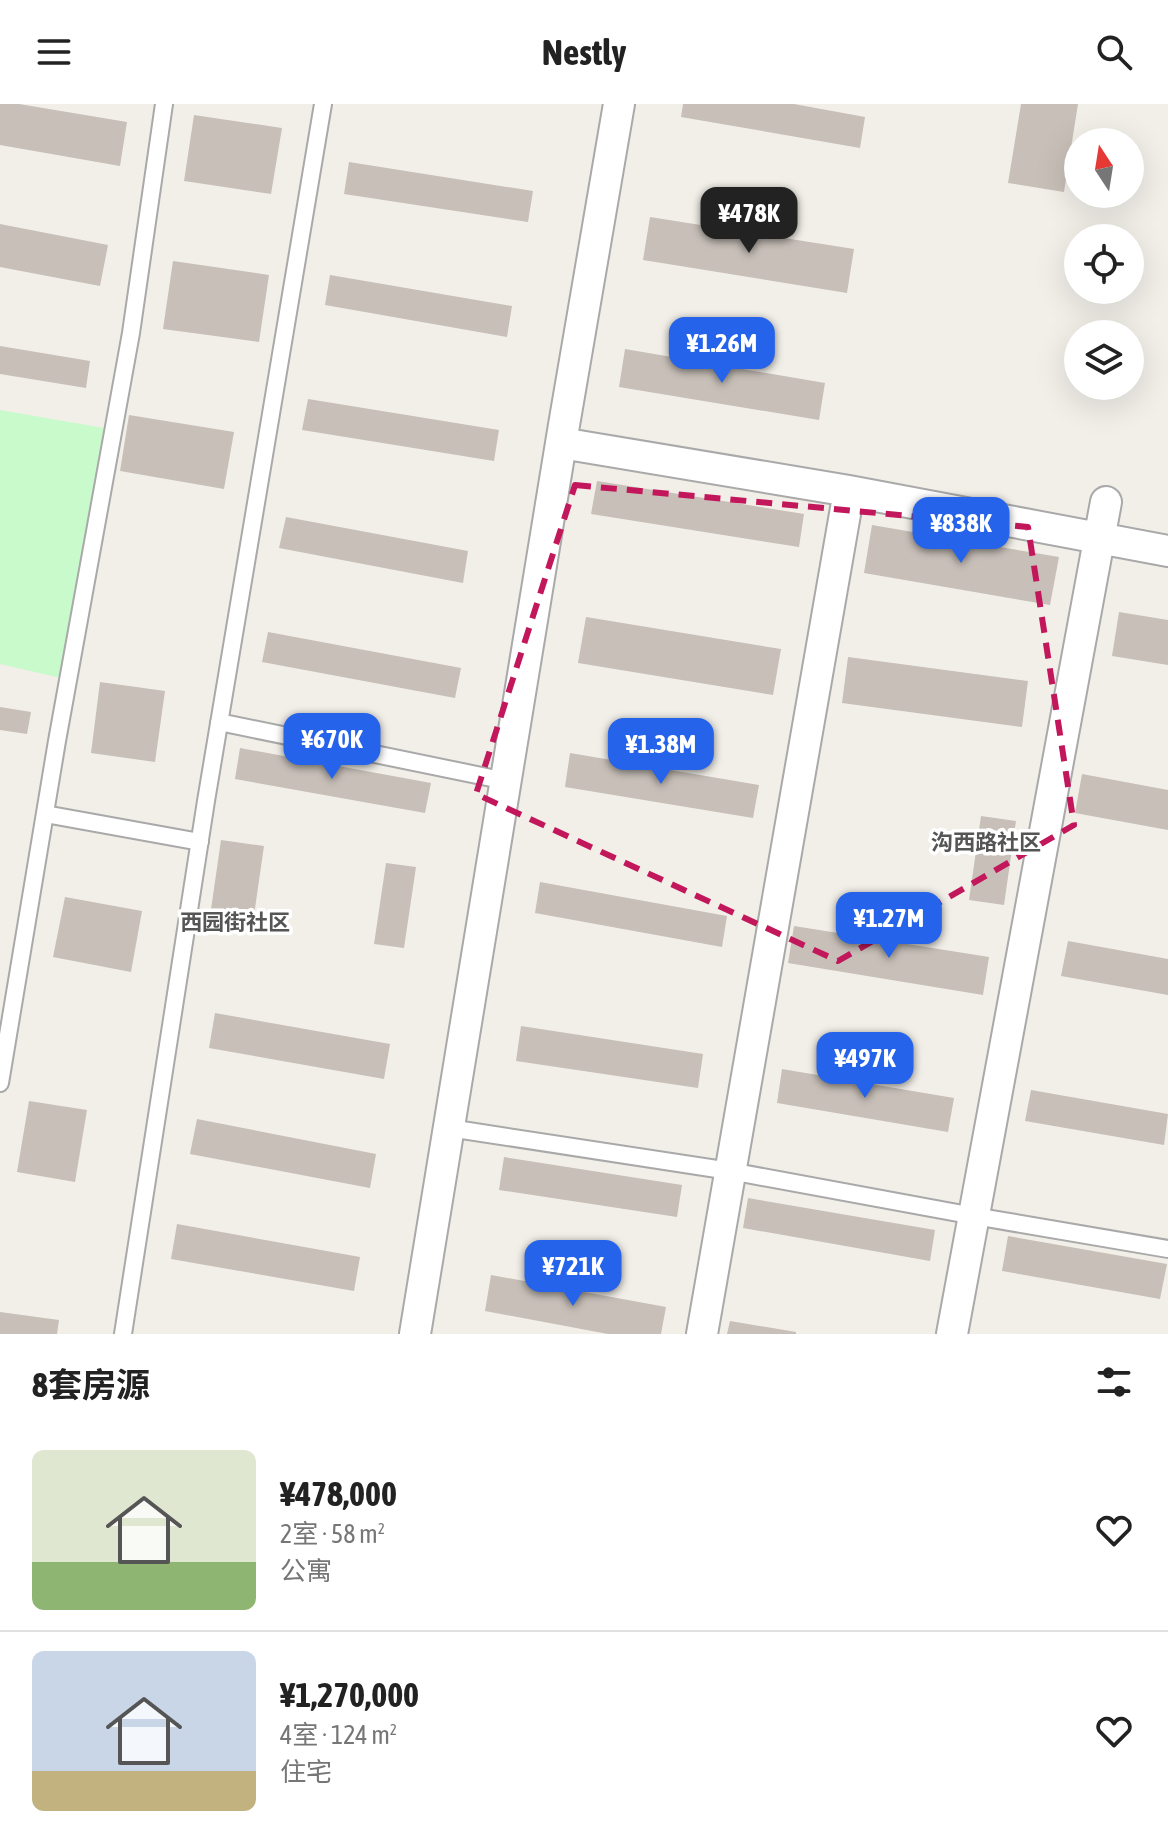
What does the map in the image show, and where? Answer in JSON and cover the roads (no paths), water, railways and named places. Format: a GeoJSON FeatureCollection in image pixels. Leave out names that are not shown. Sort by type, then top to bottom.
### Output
{"type":"FeatureCollection","features":[{"type":"Feature","properties":{"kind":"street"},"geometry":{"type":"LineString","coordinates":[[415,1334],[619,104]]}},
{"type":"Feature","properties":{"kind":"street"},"geometry":{"type":"LineString","coordinates":[[561,443],[849,491],[1168,551]]}},
{"type":"Feature","properties":{"kind":"street"},"geometry":{"type":"LineString","coordinates":[[702,1334],[849,491]]}},
{"type":"Feature","properties":{"kind":"street"},"geometry":{"type":"LineString","coordinates":[[952,1334],[1106,502]]}},
{"type":"Feature","properties":{"kind":"lane"},"geometry":{"type":"LineString","coordinates":[[0,1083],[131,333],[164,104]]}},
{"type":"Feature","properties":{"kind":"lane"},"geometry":{"type":"LineString","coordinates":[[123,1334],[219,722],[323,104]]}},
{"type":"Feature","properties":{"kind":"lane"},"geometry":{"type":"LineString","coordinates":[[219,722],[506,781]]}},
{"type":"Feature","properties":{"kind":"lane"},"geometry":{"type":"LineString","coordinates":[[45,814],[200,842]]}},
{"type":"Feature","properties":{"kind":"lane"},"geometry":{"type":"LineString","coordinates":[[449,1128],[730,1171],[1168,1249]]}},
{"type":"Feature","properties":{"kind":"district","name":"沟西路社区"},"geometry":{"type":"Point","coordinates":[986,842]}},
{"type":"Feature","properties":{"kind":"district","name":"西园街社区"},"geometry":{"type":"Point","coordinates":[235,922]}}]}
